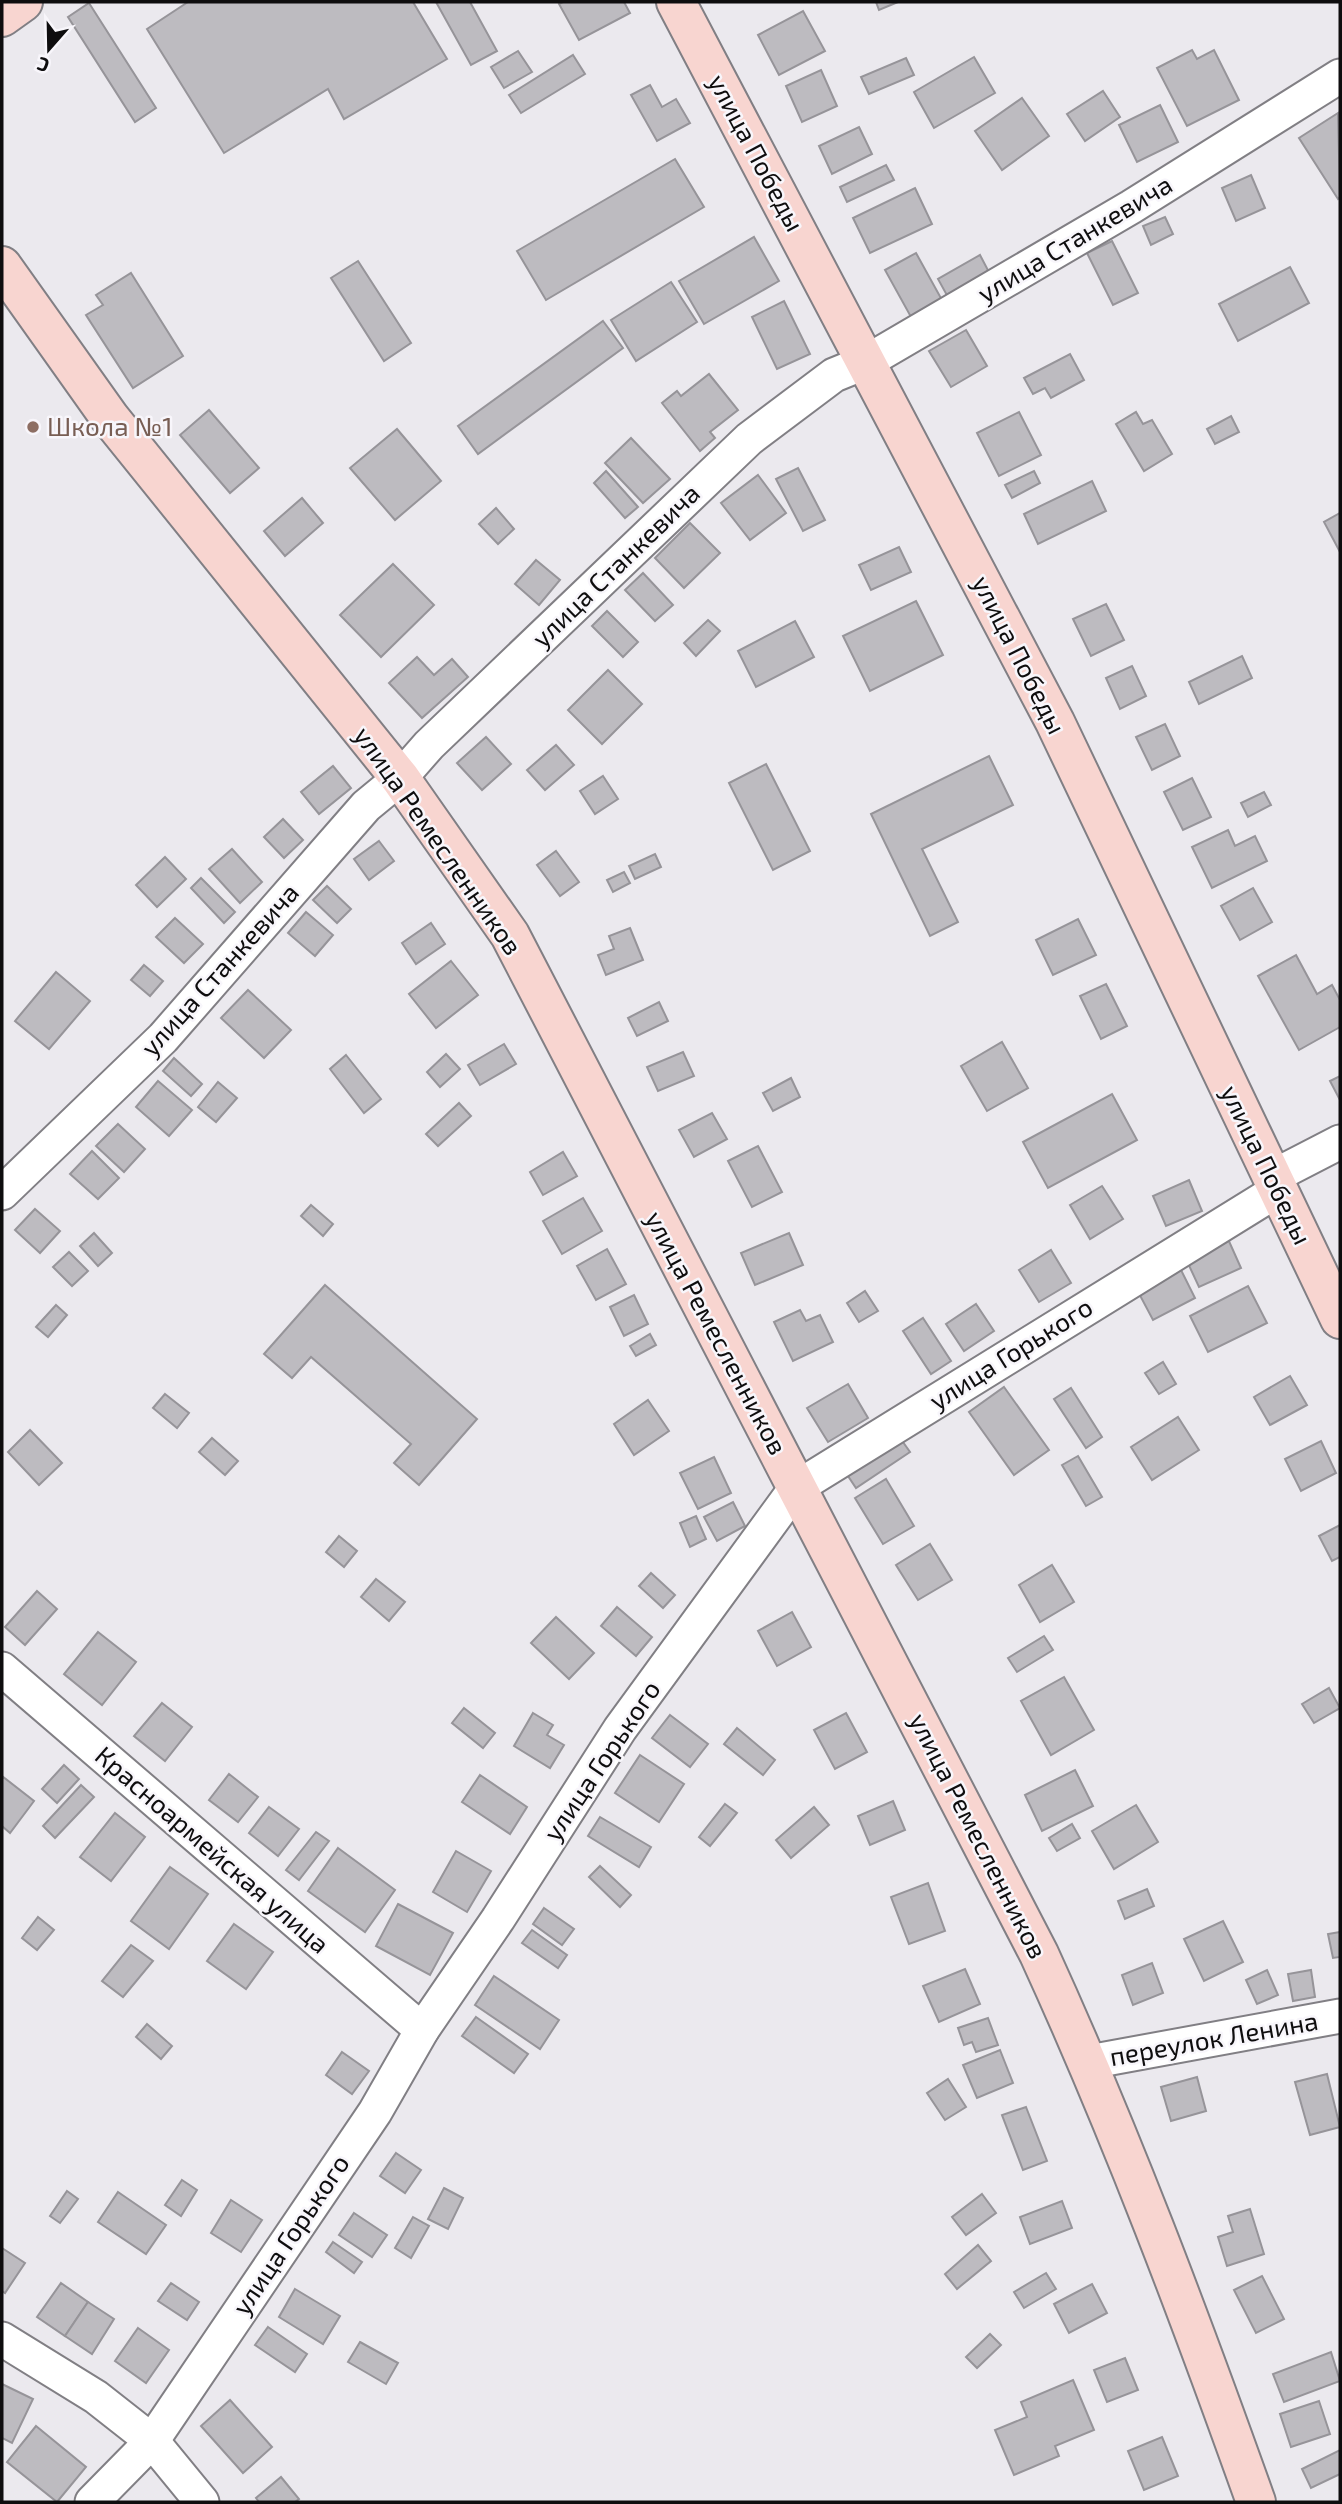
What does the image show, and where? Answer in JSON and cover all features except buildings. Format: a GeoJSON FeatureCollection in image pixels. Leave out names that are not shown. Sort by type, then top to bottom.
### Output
{"type":"FeatureCollection","features":[{"type":"Feature","properties":{"kind":"street"},"geometry":{"type":"LineString","coordinates":[[2,17],[23,2]]}},
{"type":"Feature","properties":{"kind":"street","name":"улица Победы"},"geometry":{"type":"LineString","coordinates":[[676,2],[1055,722],[1340,1319]]}},
{"type":"Feature","properties":{"kind":"street","name":"улица Станкевича"},"geometry":{"type":"LineString","coordinates":[[2,1193],[163,1038],[366,806],[400,778],[429,745],[749,439],[834,374],[866,362],[1131,207],[1340,76]]}},
{"type":"Feature","properties":{"kind":"street","name":"улица Ремесленников"},"geometry":{"type":"LineString","coordinates":[[2,266],[110,418],[400,778],[510,935],[1033,1941],[1088,2062],[1203,2354],[1256,2502]]}},
{"type":"Feature","properties":{"kind":"street","name":"улица Горького"},"geometry":{"type":"LineString","coordinates":[[92,2502],[152,2441],[375,2112],[422,2030],[498,1919],[620,1729],[796,1488],[1340,1142]]}},
{"type":"Feature","properties":{"kind":"street","name":"Красноармейская улица"},"geometry":{"type":"LineString","coordinates":[[2,1669],[422,2030]]}},
{"type":"Feature","properties":{"kind":"street","name":"переулок Ленина"},"geometry":{"type":"LineString","coordinates":[[1088,2062],[1340,2016]]}},
{"type":"Feature","properties":{"kind":"street"},"geometry":{"type":"LineString","coordinates":[[2,2339],[96,2397],[152,2441],[202,2502]]}},
{"type":"Feature","properties":{"kind":"place","name":"Школа №1"},"geometry":{"type":"Point","coordinates":[33,427]}}]}
